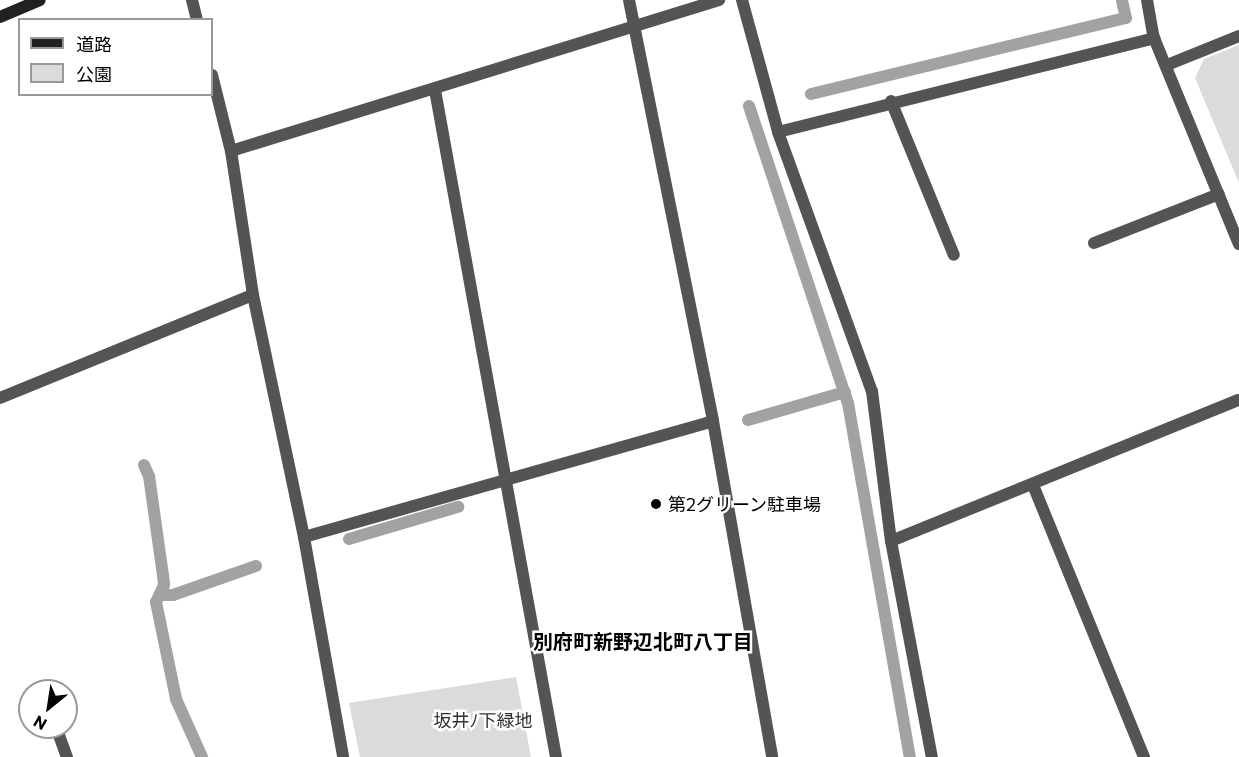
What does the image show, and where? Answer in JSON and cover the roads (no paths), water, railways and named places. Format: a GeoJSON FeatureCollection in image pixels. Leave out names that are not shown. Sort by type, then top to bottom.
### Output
{"type":"FeatureCollection","features":[{"type":"Feature","properties":{"kind":"street"},"geometry":{"type":"LineString","coordinates":[[0,17],[39,0]]}},
{"type":"Feature","properties":{"kind":"street"},"geometry":{"type":"LineString","coordinates":[[192,0],[196,18]]}},
{"type":"Feature","properties":{"kind":"street"},"geometry":{"type":"LineString","coordinates":[[629,0],[713,421],[772,757]]}},
{"type":"Feature","properties":{"kind":"street"},"geometry":{"type":"LineString","coordinates":[[231,151],[435,90],[719,0]]}},
{"type":"Feature","properties":{"kind":"street"},"geometry":{"type":"LineString","coordinates":[[742,0],[778,132],[872,391],[891,541],[932,757]]}},
{"type":"Feature","properties":{"kind":"street"},"geometry":{"type":"LineString","coordinates":[[1147,0],[1154,38],[1239,244]]}},
{"type":"Feature","properties":{"kind":"street"},"geometry":{"type":"LineString","coordinates":[[1167,65],[1239,36]]}},
{"type":"Feature","properties":{"kind":"street"},"geometry":{"type":"LineString","coordinates":[[778,132],[891,101],[1154,38]]}},
{"type":"Feature","properties":{"kind":"street"},"geometry":{"type":"LineString","coordinates":[[213,79],[231,151],[253,296],[304,537],[343,757]]}},
{"type":"Feature","properties":{"kind":"street"},"geometry":{"type":"LineString","coordinates":[[435,90],[508,480],[556,757]]}},
{"type":"Feature","properties":{"kind":"street"},"geometry":{"type":"LineString","coordinates":[[891,101],[954,255]]}},
{"type":"Feature","properties":{"kind":"street"},"geometry":{"type":"LineString","coordinates":[[1094,243],[1219,194]]}},
{"type":"Feature","properties":{"kind":"street"},"geometry":{"type":"LineString","coordinates":[[0,398],[253,296]]}},
{"type":"Feature","properties":{"kind":"street"},"geometry":{"type":"LineString","coordinates":[[891,541],[1239,400]]}},
{"type":"Feature","properties":{"kind":"street"},"geometry":{"type":"LineString","coordinates":[[304,537],[713,421]]}},
{"type":"Feature","properties":{"kind":"street"},"geometry":{"type":"LineString","coordinates":[[1033,485],[1144,757]]}},
{"type":"Feature","properties":{"kind":"street"},"geometry":{"type":"LineString","coordinates":[[61,739],[68,757]]}},
{"type":"Feature","properties":{"kind":"waterway"},"geometry":{"type":"LineString","coordinates":[[811,94],[1126,18],[1122,0]]}},
{"type":"Feature","properties":{"kind":"waterway"},"geometry":{"type":"LineString","coordinates":[[749,106],[848,403],[910,757]]}},
{"type":"Feature","properties":{"kind":"waterway"},"geometry":{"type":"LineString","coordinates":[[748,420],[845,392]]}},
{"type":"Feature","properties":{"kind":"waterway"},"geometry":{"type":"LineString","coordinates":[[144,465],[149,476],[164,585],[156,602],[176,699],[202,757]]}},
{"type":"Feature","properties":{"kind":"waterway"},"geometry":{"type":"LineString","coordinates":[[349,539],[458,507]]}},
{"type":"Feature","properties":{"kind":"waterway"},"geometry":{"type":"LineString","coordinates":[[160,595],[173,595],[256,566]]}},
{"type":"Feature","properties":{"kind":"place","name":"第2グリーン駐車場"},"geometry":{"type":"Point","coordinates":[656,504]}},
{"type":"Feature","properties":{"kind":"district","name":"別府町新野辺北町八丁目"},"geometry":{"type":"Point","coordinates":[643,641]}},
{"type":"Feature","properties":{"kind":"park label","name":"坂井ﾉ下緑地"},"geometry":{"type":"Point","coordinates":[483,720]}}]}
